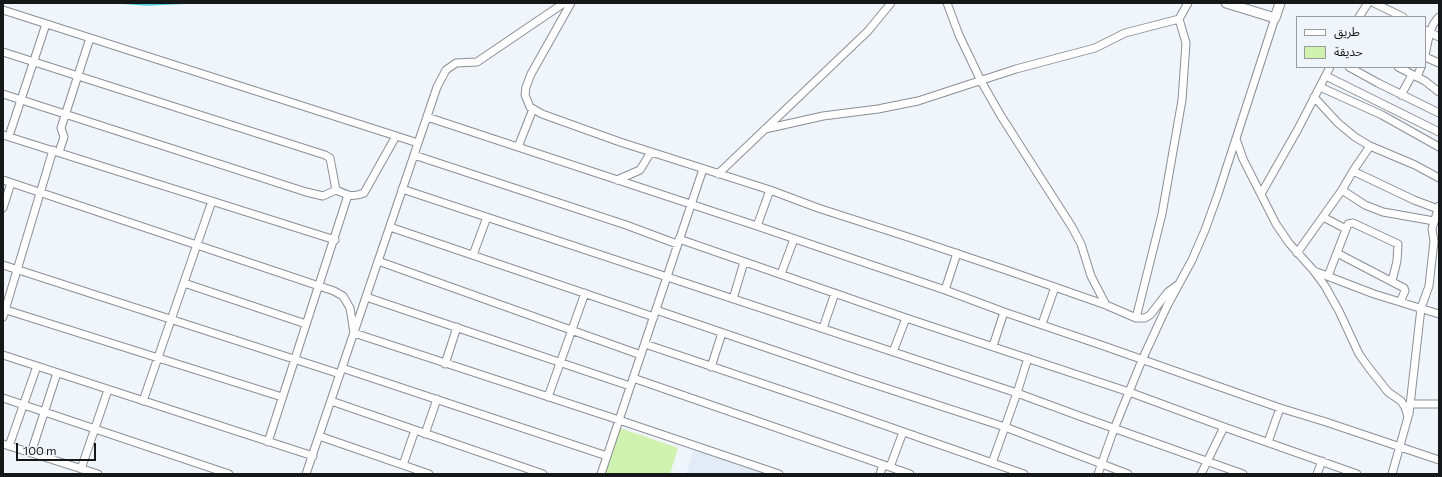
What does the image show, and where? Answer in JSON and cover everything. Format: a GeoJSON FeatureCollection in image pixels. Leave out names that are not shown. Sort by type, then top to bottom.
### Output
{"type":"FeatureCollection","features":[{"type":"Feature","properties":{"kind":"main road"},"geometry":{"type":"LineString","coordinates":[[1226,3],[1275,18],[1280,3]]}},
{"type":"Feature","properties":{"kind":"street"},"geometry":{"type":"LineString","coordinates":[[309,473],[319,436],[402,189],[437,87],[446,70],[456,63],[477,62],[564,3]]}},
{"type":"Feature","properties":{"kind":"street"},"geometry":{"type":"LineString","coordinates":[[571,3],[531,74],[526,87],[526,95],[530,107],[533,109],[551,117],[651,152],[770,190],[818,208],[957,253],[1106,305],[1136,318],[1145,318],[1150,315],[1168,292],[1179,284]]}},
{"type":"Feature","properties":{"kind":"street"},"geometry":{"type":"LineString","coordinates":[[718,174],[868,31],[891,3]]}},
{"type":"Feature","properties":{"kind":"street"},"geometry":{"type":"LineString","coordinates":[[947,3],[959,35],[981,81],[1001,116],[1072,227],[1081,244],[1091,276],[1106,305]]}},
{"type":"Feature","properties":{"kind":"street"},"geometry":{"type":"LineString","coordinates":[[1136,318],[1162,214],[1182,100],[1186,43],[1179,19],[1188,3]]}},
{"type":"Feature","properties":{"kind":"street"},"geometry":{"type":"LineString","coordinates":[[1360,16],[1368,3]]}},
{"type":"Feature","properties":{"kind":"street"},"geometry":{"type":"LineString","coordinates":[[1374,3],[1401,16]]}},
{"type":"Feature","properties":{"kind":"street"},"geometry":{"type":"LineString","coordinates":[[3,10],[418,143]]}},
{"type":"Feature","properties":{"kind":"street"},"geometry":{"type":"LineString","coordinates":[[1426,48],[1428,31],[1439,17]]}},
{"type":"Feature","properties":{"kind":"street"},"geometry":{"type":"LineString","coordinates":[[1098,474],[1114,428],[1142,360],[1192,260],[1205,230],[1275,18]]}},
{"type":"Feature","properties":{"kind":"street"},"geometry":{"type":"LineString","coordinates":[[765,129],[823,116],[878,109],[918,101],[1016,70],[1095,48],[1125,33],[1179,19]]}},
{"type":"Feature","properties":{"kind":"street"},"geometry":{"type":"LineString","coordinates":[[46,24],[21,100],[6,135],[334,240]]}},
{"type":"Feature","properties":{"kind":"street"},"geometry":{"type":"LineString","coordinates":[[1428,31],[1439,37]]}},
{"type":"Feature","properties":{"kind":"street"},"geometry":{"type":"LineString","coordinates":[[90,38],[61,128],[64,137],[56,151],[40,192],[4,312],[282,397]]}},
{"type":"Feature","properties":{"kind":"street"},"geometry":{"type":"LineString","coordinates":[[3,52],[325,155],[330,158],[336,190]]}},
{"type":"Feature","properties":{"kind":"street"},"geometry":{"type":"LineString","coordinates":[[1426,56],[1439,63]]}},
{"type":"Feature","properties":{"kind":"street"},"geometry":{"type":"LineString","coordinates":[[1261,194],[1330,68]]}},
{"type":"Feature","properties":{"kind":"street"},"geometry":{"type":"LineString","coordinates":[[1351,68],[1439,113]]}},
{"type":"Feature","properties":{"kind":"street"},"geometry":{"type":"LineString","coordinates":[[1400,68],[1439,92]]}},
{"type":"Feature","properties":{"kind":"street"},"geometry":{"type":"LineString","coordinates":[[1402,95],[1420,68]]}},
{"type":"Feature","properties":{"kind":"street"},"geometry":{"type":"LineString","coordinates":[[1326,76],[1439,132]]}},
{"type":"Feature","properties":{"kind":"street"},"geometry":{"type":"LineString","coordinates":[[1320,87],[1382,115],[1439,147]]}},
{"type":"Feature","properties":{"kind":"street"},"geometry":{"type":"LineString","coordinates":[[3,94],[306,192],[323,196],[336,190],[348,195],[357,196],[364,193],[396,136]]}},
{"type":"Feature","properties":{"kind":"street"},"geometry":{"type":"LineString","coordinates":[[1314,97],[1338,123],[1356,137],[1370,146],[1406,160],[1439,178]]}},
{"type":"Feature","properties":{"kind":"street"},"geometry":{"type":"LineString","coordinates":[[518,147],[533,109]]}},
{"type":"Feature","properties":{"kind":"street"},"geometry":{"type":"LineString","coordinates":[[427,117],[757,226],[1280,408],[1439,460]]}},
{"type":"Feature","properties":{"kind":"street"},"geometry":{"type":"LineString","coordinates":[[1236,138],[1243,159],[1276,224],[1297,253],[1314,271],[1324,286],[1359,354],[1388,392],[1404,405],[1408,416]]}},
{"type":"Feature","properties":{"kind":"street"},"geometry":{"type":"LineString","coordinates":[[1297,253],[1342,190],[1370,146]]}},
{"type":"Feature","properties":{"kind":"street"},"geometry":{"type":"LineString","coordinates":[[617,180],[640,170],[651,152]]}},
{"type":"Feature","properties":{"kind":"street"},"geometry":{"type":"LineString","coordinates":[[414,155],[835,292],[906,318],[1129,392],[1224,427],[1322,460],[1357,474]]}},
{"type":"Feature","properties":{"kind":"street"},"geometry":{"type":"LineString","coordinates":[[601,474],[703,169]]}},
{"type":"Feature","properties":{"kind":"street"},"geometry":{"type":"LineString","coordinates":[[1353,171],[1411,199],[1439,208],[1432,229],[1434,241],[1429,286],[1421,308],[1408,416],[1392,474]]}},
{"type":"Feature","properties":{"kind":"street"},"geometry":{"type":"LineString","coordinates":[[3,180],[334,291],[343,296],[350,308],[354,333]]}},
{"type":"Feature","properties":{"kind":"street"},"geometry":{"type":"LineString","coordinates":[[3,208],[12,182]]}},
{"type":"Feature","properties":{"kind":"street"},"geometry":{"type":"LineString","coordinates":[[402,189],[1017,393],[1239,473]]}},
{"type":"Feature","properties":{"kind":"street"},"geometry":{"type":"LineString","coordinates":[[757,226],[770,190]]}},
{"type":"Feature","properties":{"kind":"street"},"geometry":{"type":"LineString","coordinates":[[1342,190],[1365,205],[1383,212],[1434,220]]}},
{"type":"Feature","properties":{"kind":"street"},"geometry":{"type":"LineString","coordinates":[[268,442],[348,195]]}},
{"type":"Feature","properties":{"kind":"street"},"geometry":{"type":"LineString","coordinates":[[143,401],[212,201]]}},
{"type":"Feature","properties":{"kind":"street"},"geometry":{"type":"LineString","coordinates":[[473,255],[487,217]]}},
{"type":"Feature","properties":{"kind":"street"},"geometry":{"type":"LineString","coordinates":[[1323,217],[1346,228]]}},
{"type":"Feature","properties":{"kind":"street"},"geometry":{"type":"LineString","coordinates":[[1328,276],[1346,228],[1349,223],[1353,222],[1398,244],[1397,261],[1392,281]]}},
{"type":"Feature","properties":{"kind":"street"},"geometry":{"type":"LineString","coordinates":[[390,227],[585,293],[722,333],[1005,428],[1128,474]]}},
{"type":"Feature","properties":{"kind":"street"},"geometry":{"type":"LineString","coordinates":[[781,274],[794,239]]}},
{"type":"Feature","properties":{"kind":"street"},"geometry":{"type":"LineString","coordinates":[[944,290],[957,253]]}},
{"type":"Feature","properties":{"kind":"street"},"geometry":{"type":"LineString","coordinates":[[1337,253],[1405,289],[1400,302]]}},
{"type":"Feature","properties":{"kind":"street"},"geometry":{"type":"LineString","coordinates":[[378,261],[641,355]]}},
{"type":"Feature","properties":{"kind":"street"},"geometry":{"type":"LineString","coordinates":[[733,299],[744,262]]}},
{"type":"Feature","properties":{"kind":"street"},"geometry":{"type":"LineString","coordinates":[[3,265],[294,360],[341,371],[437,399],[607,456]]}},
{"type":"Feature","properties":{"kind":"street"},"geometry":{"type":"LineString","coordinates":[[1314,271],[1374,294],[1439,314]]}},
{"type":"Feature","properties":{"kind":"street"},"geometry":{"type":"LineString","coordinates":[[184,283],[306,324]]}},
{"type":"Feature","properties":{"kind":"street"},"geometry":{"type":"LineString","coordinates":[[1042,324],[1055,287]]}},
{"type":"Feature","properties":{"kind":"street"},"geometry":{"type":"LineString","coordinates":[[823,328],[835,292]]}},
{"type":"Feature","properties":{"kind":"street"},"geometry":{"type":"LineString","coordinates":[[548,397],[585,293]]}},
{"type":"Feature","properties":{"kind":"street"},"geometry":{"type":"LineString","coordinates":[[366,297],[630,386]]}},
{"type":"Feature","properties":{"kind":"street"},"geometry":{"type":"LineString","coordinates":[[993,346],[1004,312]]}},
{"type":"Feature","properties":{"kind":"street"},"geometry":{"type":"LineString","coordinates":[[893,352],[906,318]]}},
{"type":"Feature","properties":{"kind":"street"},"geometry":{"type":"LineString","coordinates":[[446,364],[457,327]]}},
{"type":"Feature","properties":{"kind":"street"},"geometry":{"type":"LineString","coordinates":[[354,333],[620,420],[778,474]]}},
{"type":"Feature","properties":{"kind":"street"},"geometry":{"type":"LineString","coordinates":[[711,367],[722,333]]}},
{"type":"Feature","properties":{"kind":"street"},"geometry":{"type":"LineString","coordinates":[[645,344],[1024,474]]}},
{"type":"Feature","properties":{"kind":"street"},"geometry":{"type":"LineString","coordinates":[[3,355],[313,456]]}},
{"type":"Feature","properties":{"kind":"street"},"geometry":{"type":"LineString","coordinates":[[992,463],[1028,358]]}},
{"type":"Feature","properties":{"kind":"street"},"geometry":{"type":"LineString","coordinates":[[36,366],[23,405],[6,445],[98,474]]}},
{"type":"Feature","properties":{"kind":"street"},"geometry":{"type":"LineString","coordinates":[[31,453],[57,373]]}},
{"type":"Feature","properties":{"kind":"street"},"geometry":{"type":"LineString","coordinates":[[633,378],[910,474]]}},
{"type":"Feature","properties":{"kind":"street"},"geometry":{"type":"LineString","coordinates":[[81,469],[108,390]]}},
{"type":"Feature","properties":{"kind":"street"},"geometry":{"type":"LineString","coordinates":[[3,398],[229,474]]}},
{"type":"Feature","properties":{"kind":"street"},"geometry":{"type":"LineString","coordinates":[[1410,404],[1435,404],[1439,398]]}},
{"type":"Feature","properties":{"kind":"street"},"geometry":{"type":"LineString","coordinates":[[425,434],[437,399]]}},
{"type":"Feature","properties":{"kind":"street"},"geometry":{"type":"LineString","coordinates":[[331,402],[543,474]]}},
{"type":"Feature","properties":{"kind":"street"},"geometry":{"type":"LineString","coordinates":[[1268,442],[1280,408]]}},
{"type":"Feature","properties":{"kind":"street"},"geometry":{"type":"LineString","coordinates":[[1201,474],[1206,461],[1224,427]]}},
{"type":"Feature","properties":{"kind":"street"},"geometry":{"type":"LineString","coordinates":[[402,465],[415,430]]}},
{"type":"Feature","properties":{"kind":"street"},"geometry":{"type":"LineString","coordinates":[[880,474],[886,466],[902,432]]}},
{"type":"Feature","properties":{"kind":"street"},"geometry":{"type":"LineString","coordinates":[[319,436],[429,474]]}},
{"type":"Feature","properties":{"kind":"street"},"geometry":{"type":"LineString","coordinates":[[1317,474],[1322,460]]}},
{"type":"Feature","properties":{"kind":"shaded area"},"geometry":{"type":"Polygon","coordinates":[[[694,449],[768,474],[686,474],[694,449]]]}},
{"type":"Feature","properties":{"kind":"green space"},"geometry":{"type":"Polygon","coordinates":[[[620,428],[678,448],[670,474],[604,474],[620,428]]]}},
{"type":"Feature","properties":{"kind":"waterway"},"geometry":{"type":"LineString","coordinates":[[119,3],[147,5],[191,3]]}}]}
